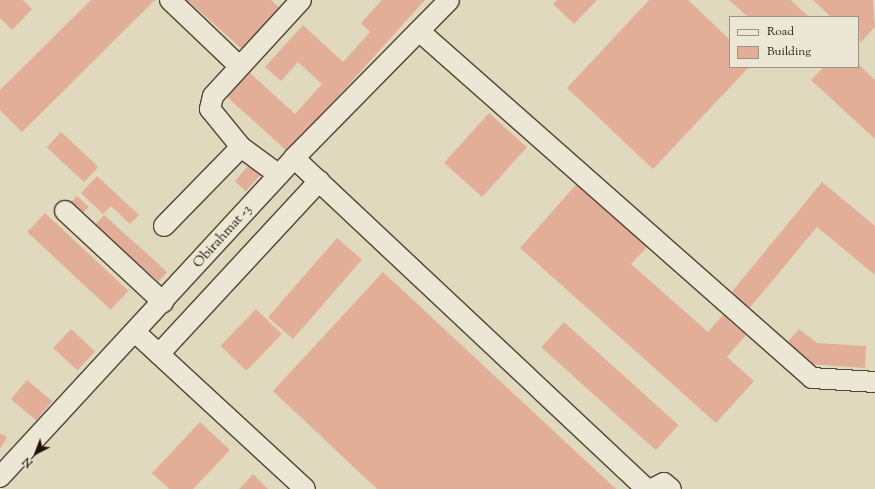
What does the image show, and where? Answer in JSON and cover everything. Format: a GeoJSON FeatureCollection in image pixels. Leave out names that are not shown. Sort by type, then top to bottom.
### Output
{"type":"FeatureCollection","features":[{"type":"Feature","properties":{"kind":"street"},"geometry":{"type":"LineString","coordinates":[[170,0],[239,66]]}},
{"type":"Feature","properties":{"kind":"street"},"geometry":{"type":"LineString","coordinates":[[279,175],[240,147],[210,109],[213,96],[301,0]]}},
{"type":"Feature","properties":{"kind":"street","name":"Obirahmat -3"},"geometry":{"type":"LineString","coordinates":[[2,472],[163,302],[294,158],[449,0]]}},
{"type":"Feature","properties":{"kind":"street"},"geometry":{"type":"LineString","coordinates":[[419,31],[812,378],[875,382]]}},
{"type":"Feature","properties":{"kind":"street"},"geometry":{"type":"LineString","coordinates":[[164,226],[240,147]]}},
{"type":"Feature","properties":{"kind":"street"},"geometry":{"type":"LineString","coordinates":[[294,158],[646,489]]}},
{"type":"Feature","properties":{"kind":"street"},"geometry":{"type":"LineString","coordinates":[[159,354],[320,181]]}},
{"type":"Feature","properties":{"kind":"street"},"geometry":{"type":"LineString","coordinates":[[64,211],[163,302]]}},
{"type":"Feature","properties":{"kind":"street"},"geometry":{"type":"LineString","coordinates":[[135,332],[306,489]]}},
{"type":"Feature","properties":{"kind":"street"},"geometry":{"type":"LineString","coordinates":[[652,489],[664,483],[672,489]]}},
{"type":"Feature","properties":{"kind":"building"},"geometry":{"type":"Polygon","coordinates":[[[0,0],[23,0],[32,9],[12,30],[0,18],[0,0]]]}},
{"type":"Feature","properties":{"kind":"building"},"geometry":{"type":"Polygon","coordinates":[[[91,0],[155,0],[22,132],[0,110],[0,90],[91,0]]]}},
{"type":"Feature","properties":{"kind":"building"},"geometry":{"type":"Polygon","coordinates":[[[187,0],[271,0],[281,9],[243,50],[187,0]]]}},
{"type":"Feature","properties":{"kind":"building"},"geometry":{"type":"Polygon","coordinates":[[[382,0],[425,0],[288,152],[226,96],[248,71],[295,114],[322,84],[298,62],[281,81],[265,67],[303,25],[343,62],[370,32],[361,23],[382,0]]]}},
{"type":"Feature","properties":{"kind":"building"},"geometry":{"type":"Polygon","coordinates":[[[557,0],[597,0],[574,24],[553,4],[557,0]]]}},
{"type":"Feature","properties":{"kind":"building"},"geometry":{"type":"Polygon","coordinates":[[[649,0],[688,0],[729,39],[729,68],[748,68],[653,169],[567,88],[649,0]]]}},
{"type":"Feature","properties":{"kind":"building"},"geometry":{"type":"Polygon","coordinates":[[[729,0],[791,0],[808,16],[747,16],[729,0]]]}},
{"type":"Feature","properties":{"kind":"building"},"geometry":{"type":"Polygon","coordinates":[[[813,0],[873,0],[875,27],[860,43],[859,16],[830,16],[813,0]]]}},
{"type":"Feature","properties":{"kind":"building"},"geometry":{"type":"Polygon","coordinates":[[[859,65],[875,80],[875,139],[811,80],[823,68],[859,68],[859,65]]]}},
{"type":"Feature","properties":{"kind":"building"},"geometry":{"type":"Polygon","coordinates":[[[489,113],[527,147],[482,197],[444,163],[489,113]]]}},
{"type":"Feature","properties":{"kind":"building"},"geometry":{"type":"Polygon","coordinates":[[[61,132],[98,167],[84,182],[47,147],[61,132]]]}},
{"type":"Feature","properties":{"kind":"building"},"geometry":{"type":"Polygon","coordinates":[[[250,164],[261,174],[246,191],[235,181],[250,164]]]}},
{"type":"Feature","properties":{"kind":"building"},"geometry":{"type":"Polygon","coordinates":[[[97,176],[139,215],[130,224],[111,206],[103,214],[81,193],[97,176]]]}},
{"type":"Feature","properties":{"kind":"building"},"geometry":{"type":"Polygon","coordinates":[[[582,178],[653,241],[631,264],[708,332],[723,315],[746,335],[727,357],[754,381],[716,423],[520,248],[582,178]]]}},
{"type":"Feature","properties":{"kind":"building"},"geometry":{"type":"Polygon","coordinates":[[[822,182],[875,226],[875,275],[817,227],[748,310],[730,294],[822,182]]]}},
{"type":"Feature","properties":{"kind":"building"},"geometry":{"type":"Polygon","coordinates":[[[77,196],[89,207],[81,216],[69,205],[77,196]]]}},
{"type":"Feature","properties":{"kind":"building"},"geometry":{"type":"Polygon","coordinates":[[[45,213],[128,291],[111,310],[27,232],[45,213]]]}},
{"type":"Feature","properties":{"kind":"building"},"geometry":{"type":"Polygon","coordinates":[[[104,215],[167,272],[158,282],[95,225],[104,215]]]}},
{"type":"Feature","properties":{"kind":"building"},"geometry":{"type":"Polygon","coordinates":[[[337,238],[362,260],[293,339],[268,317],[337,238]]]}},
{"type":"Feature","properties":{"kind":"building"},"geometry":{"type":"Polygon","coordinates":[[[383,272],[616,489],[377,489],[273,391],[383,272]]]}},
{"type":"Feature","properties":{"kind":"building"},"geometry":{"type":"Polygon","coordinates":[[[256,309],[282,334],[246,371],[221,346],[256,309]]]}},
{"type":"Feature","properties":{"kind":"building"},"geometry":{"type":"Polygon","coordinates":[[[564,322],[678,425],[656,450],[541,347],[564,322]]]}},
{"type":"Feature","properties":{"kind":"building"},"geometry":{"type":"Polygon","coordinates":[[[71,329],[95,352],[77,371],[53,348],[71,329]]]}},
{"type":"Feature","properties":{"kind":"building"},"geometry":{"type":"Polygon","coordinates":[[[799,329],[817,343],[866,346],[865,368],[807,364],[785,345],[799,329]]]}},
{"type":"Feature","properties":{"kind":"building"},"geometry":{"type":"Polygon","coordinates":[[[27,380],[52,401],[36,420],[11,399],[27,380]]]}},
{"type":"Feature","properties":{"kind":"building"},"geometry":{"type":"Polygon","coordinates":[[[200,422],[230,450],[193,489],[169,489],[152,473],[200,422]]]}},
{"type":"Feature","properties":{"kind":"building"},"geometry":{"type":"Polygon","coordinates":[[[0,433],[7,437],[0,449],[0,433]]]}},
{"type":"Feature","properties":{"kind":"building"},"geometry":{"type":"Polygon","coordinates":[[[253,474],[268,489],[239,489],[253,474]]]}}]}
